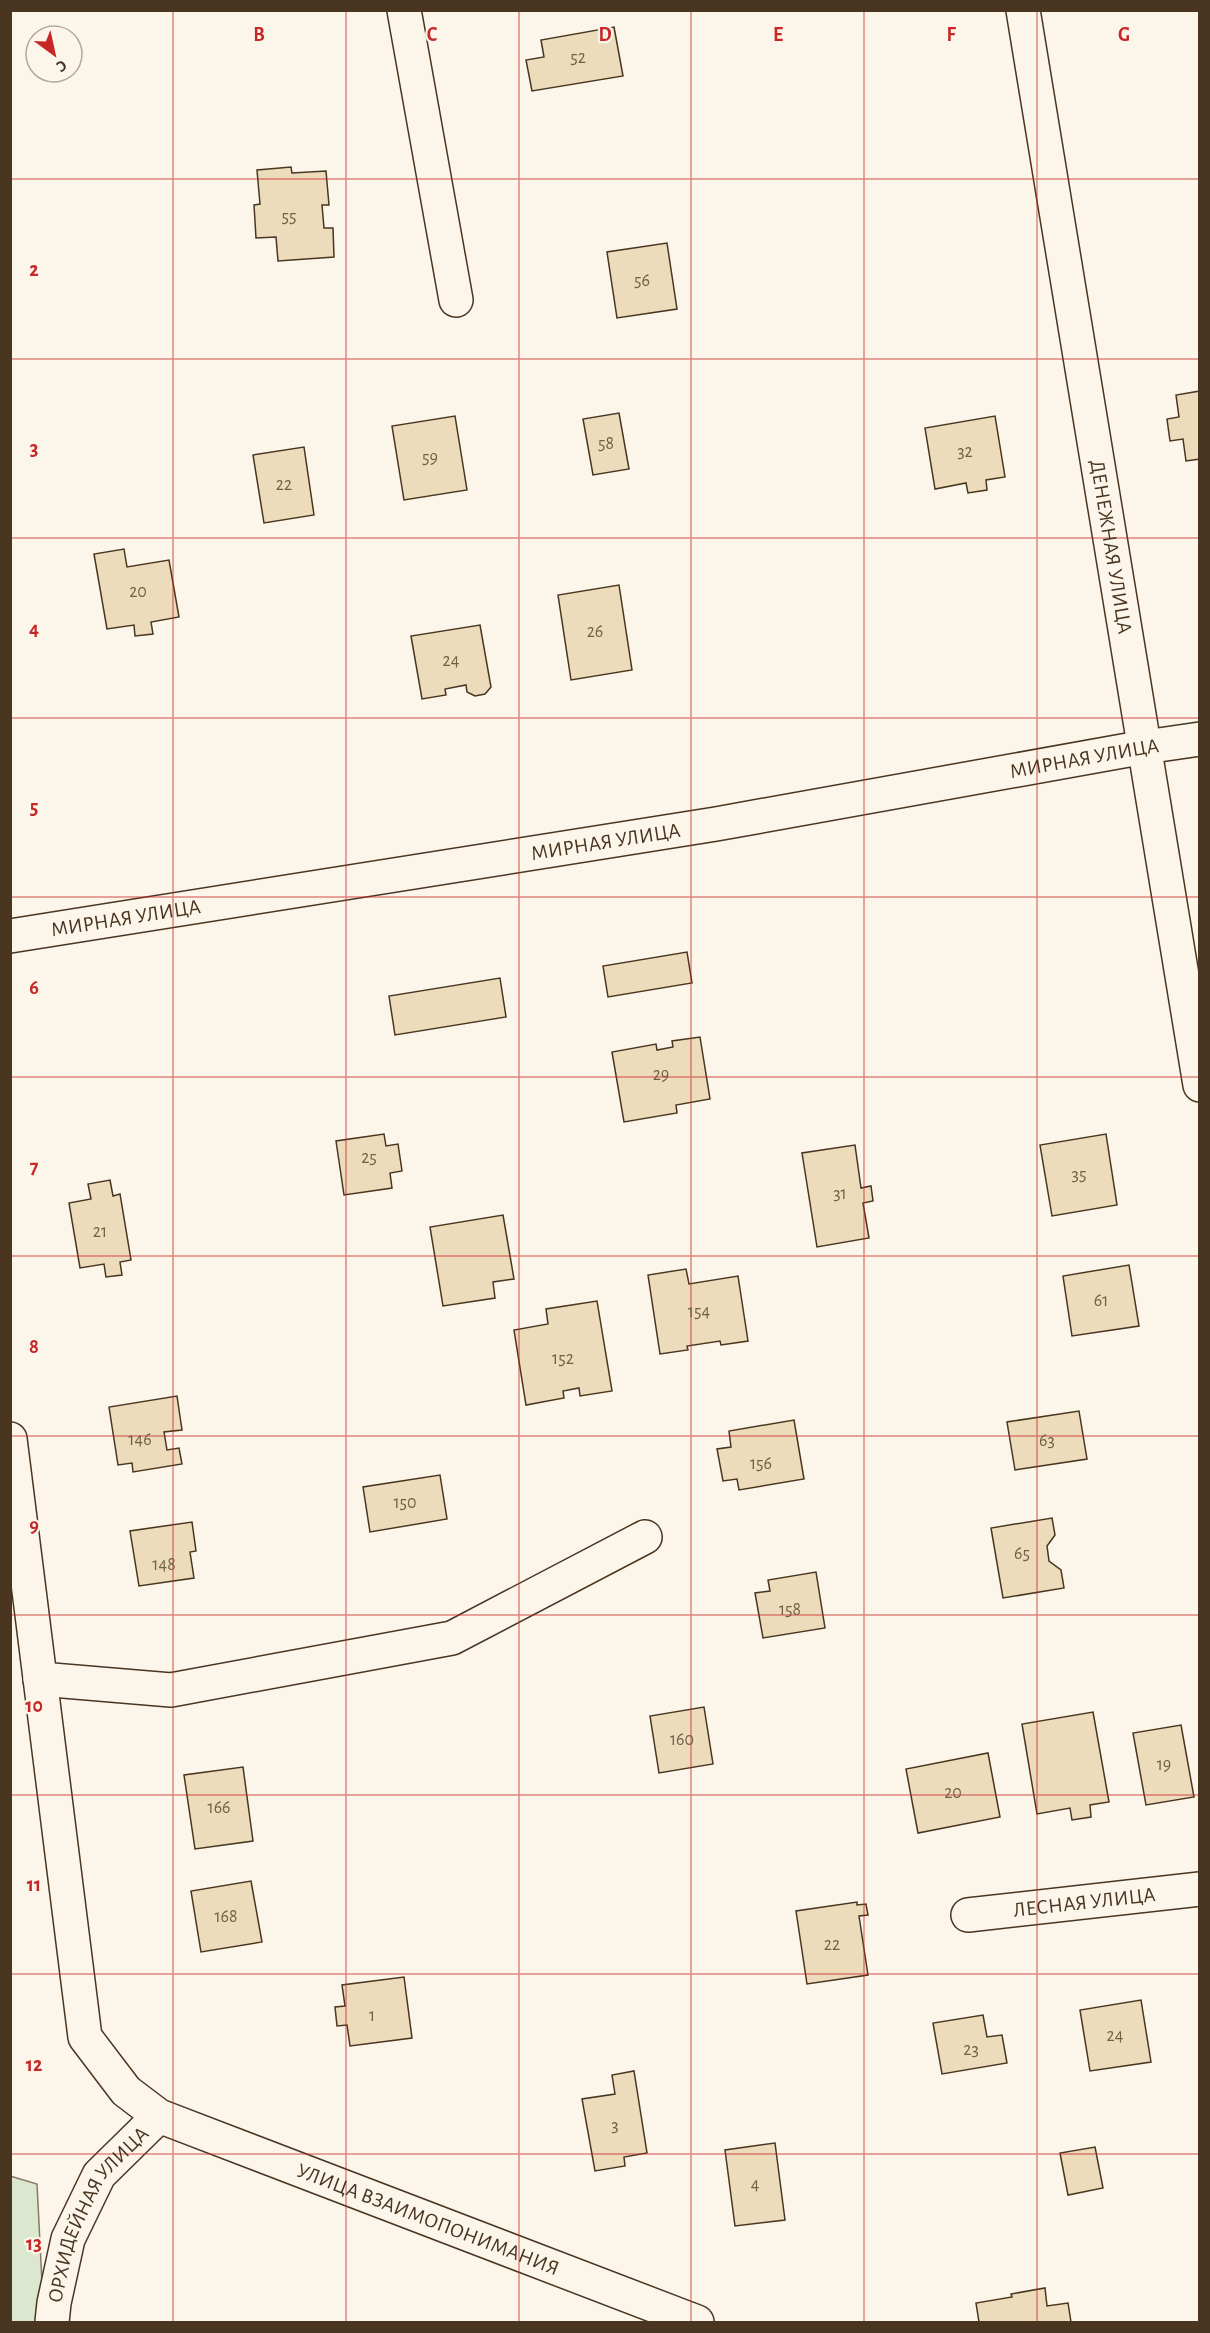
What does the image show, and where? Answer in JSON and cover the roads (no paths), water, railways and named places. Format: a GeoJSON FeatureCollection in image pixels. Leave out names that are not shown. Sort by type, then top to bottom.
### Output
{"type":"FeatureCollection","features":[{"type":"Feature","properties":{"kind":"street"},"geometry":{"type":"LineString","coordinates":[[404,10],[456,300]]}},
{"type":"Feature","properties":{"kind":"street","name":"ДЕНЕЖНАЯ УЛИЦА"},"geometry":{"type":"LineString","coordinates":[[1023,10],[1200,1085]]}},
{"type":"Feature","properties":{"kind":"street","name":"МИРНАЯ УЛИЦА"},"geometry":{"type":"LineString","coordinates":[[10,936],[716,824],[1200,739]]}},
{"type":"Feature","properties":{"kind":"street","name":"УЛИЦА ВЗАИМОПОНИМАНИЯ"},"geometry":{"type":"LineString","coordinates":[[10,1438],[84,2037],[126,2091],[159,2116],[645,2312],[697,2322]]}},
{"type":"Feature","properties":{"kind":"street"},"geometry":{"type":"LineString","coordinates":[[40,1679],[171,1690],[452,1638],[645,1537]]}},
{"type":"Feature","properties":{"kind":"street","name":"ЛЕСНАЯ УЛИЦА"},"geometry":{"type":"LineString","coordinates":[[968,1915],[1200,1889]]}},
{"type":"Feature","properties":{"kind":"street","name":"ОРХИДЕЙНАЯ УЛИЦА"},"geometry":{"type":"LineString","coordinates":[[52,2322],[68,2239],[99,2175],[159,2116]]}}]}
